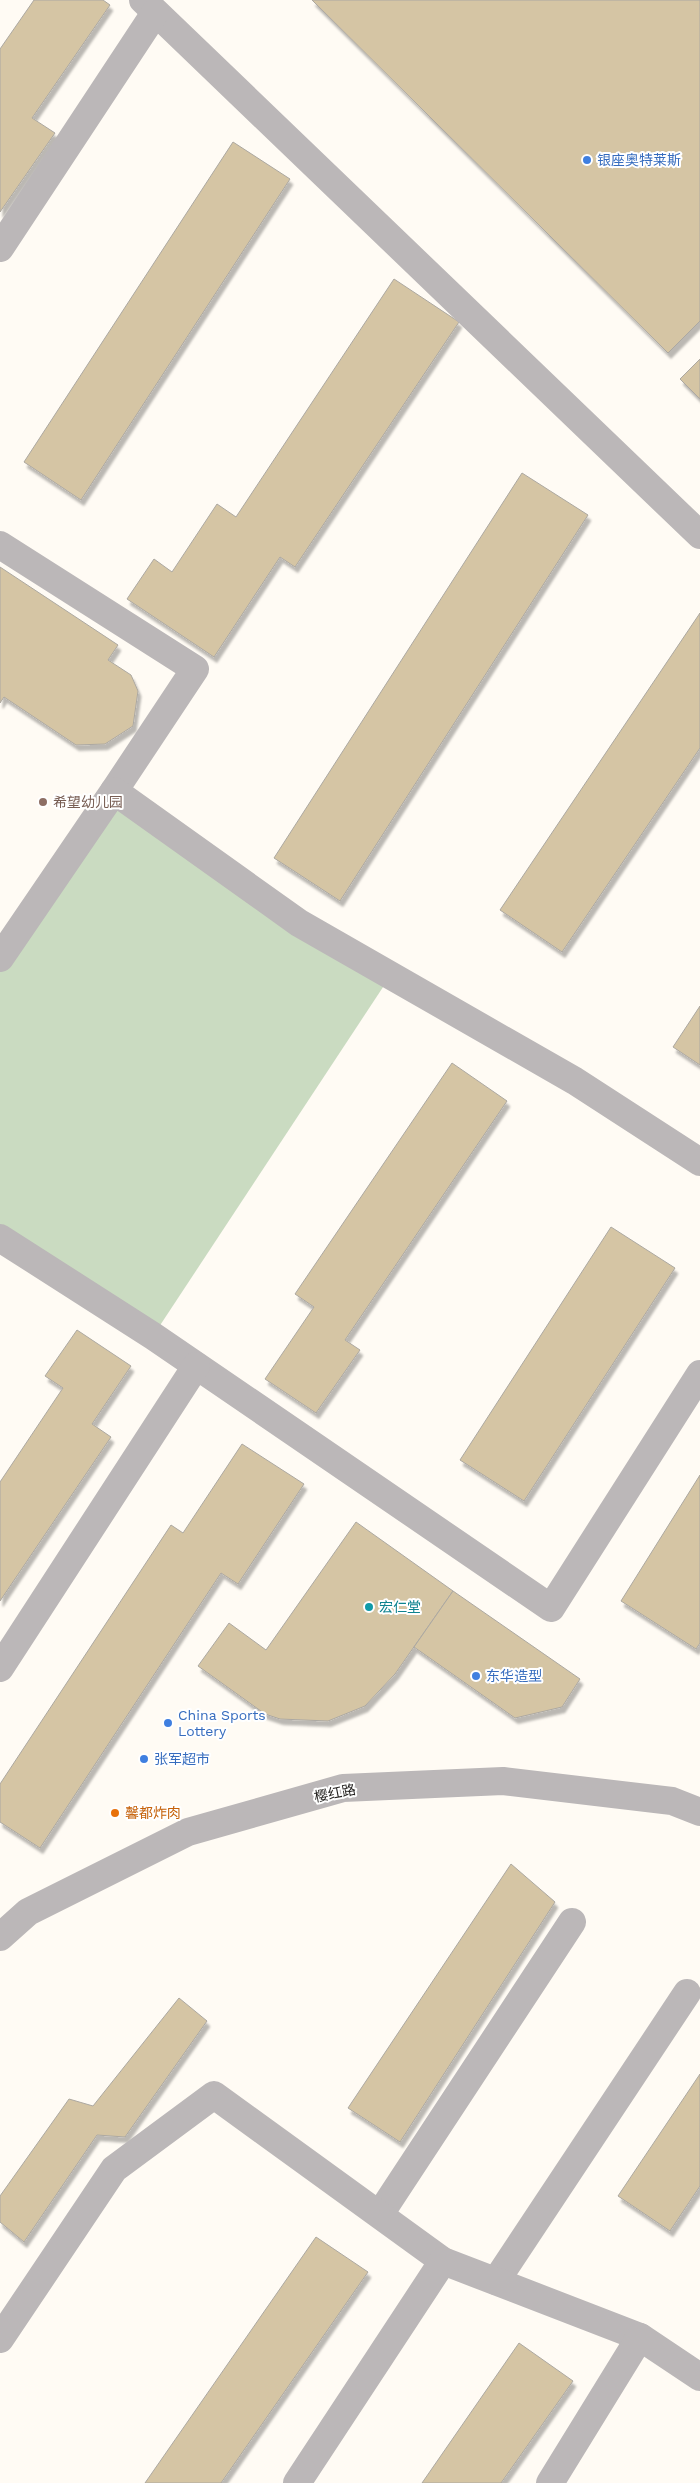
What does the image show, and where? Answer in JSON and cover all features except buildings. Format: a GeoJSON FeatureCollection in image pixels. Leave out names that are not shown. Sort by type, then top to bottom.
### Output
{"type":"FeatureCollection","features":[{"type":"Feature","properties":{"kind":"street"},"geometry":{"type":"LineString","coordinates":[[0,248],[149,7],[700,534]]}},
{"type":"Feature","properties":{"kind":"street"},"geometry":{"type":"LineString","coordinates":[[0,545],[196,669],[0,958]]}},
{"type":"Feature","properties":{"kind":"street"},"geometry":{"type":"LineString","coordinates":[[114,791],[299,923],[576,1081],[700,1162]]}},
{"type":"Feature","properties":{"kind":"street"},"geometry":{"type":"LineString","coordinates":[[0,1238],[196,1366],[551,1608],[700,1374]]}},
{"type":"Feature","properties":{"kind":"street"},"geometry":{"type":"LineString","coordinates":[[0,1668],[196,1366]]}},
{"type":"Feature","properties":{"kind":"street","name":"樱红路"},"geometry":{"type":"LineString","coordinates":[[0,1937],[28,1912],[188,1832],[343,1788],[503,1781],[672,1801],[700,1812]]}},
{"type":"Feature","properties":{"kind":"street"},"geometry":{"type":"LineString","coordinates":[[380,2214],[572,1922]]}},
{"type":"Feature","properties":{"kind":"street"},"geometry":{"type":"LineString","coordinates":[[496,2281],[687,1993]]}},
{"type":"Feature","properties":{"kind":"street"},"geometry":{"type":"LineString","coordinates":[[0,2339],[114,2169],[214,2095],[443,2261],[640,2337],[700,2377]]}},
{"type":"Feature","properties":{"kind":"street"},"geometry":{"type":"LineString","coordinates":[[297,2483],[443,2261]]}},
{"type":"Feature","properties":{"kind":"street"},"geometry":{"type":"LineString","coordinates":[[550,2483],[640,2337]]}},
{"type":"Feature","properties":{"kind":"green space"},"geometry":{"type":"Polygon","coordinates":[[[114,791],[391,975],[153,1336],[0,1238],[0,958],[114,791]]]}},
{"type":"Feature","properties":{"kind":"place","name":"银座奥特莱斯"},"geometry":{"type":"Point","coordinates":[587,160]}},
{"type":"Feature","properties":{"kind":"place","name":"希望幼儿园"},"geometry":{"type":"Point","coordinates":[43,802]}},
{"type":"Feature","properties":{"kind":"place","name":"宏仁堂"},"geometry":{"type":"Point","coordinates":[369,1607]}},
{"type":"Feature","properties":{"kind":"place","name":"东华造型"},"geometry":{"type":"Point","coordinates":[476,1676]}},
{"type":"Feature","properties":{"kind":"place","name":"China Sports Lottery"},"geometry":{"type":"Point","coordinates":[168,1723]}},
{"type":"Feature","properties":{"kind":"place","name":"张军超市"},"geometry":{"type":"Point","coordinates":[144,1759]}},
{"type":"Feature","properties":{"kind":"place","name":"馨都炸肉"},"geometry":{"type":"Point","coordinates":[115,1813]}}]}
